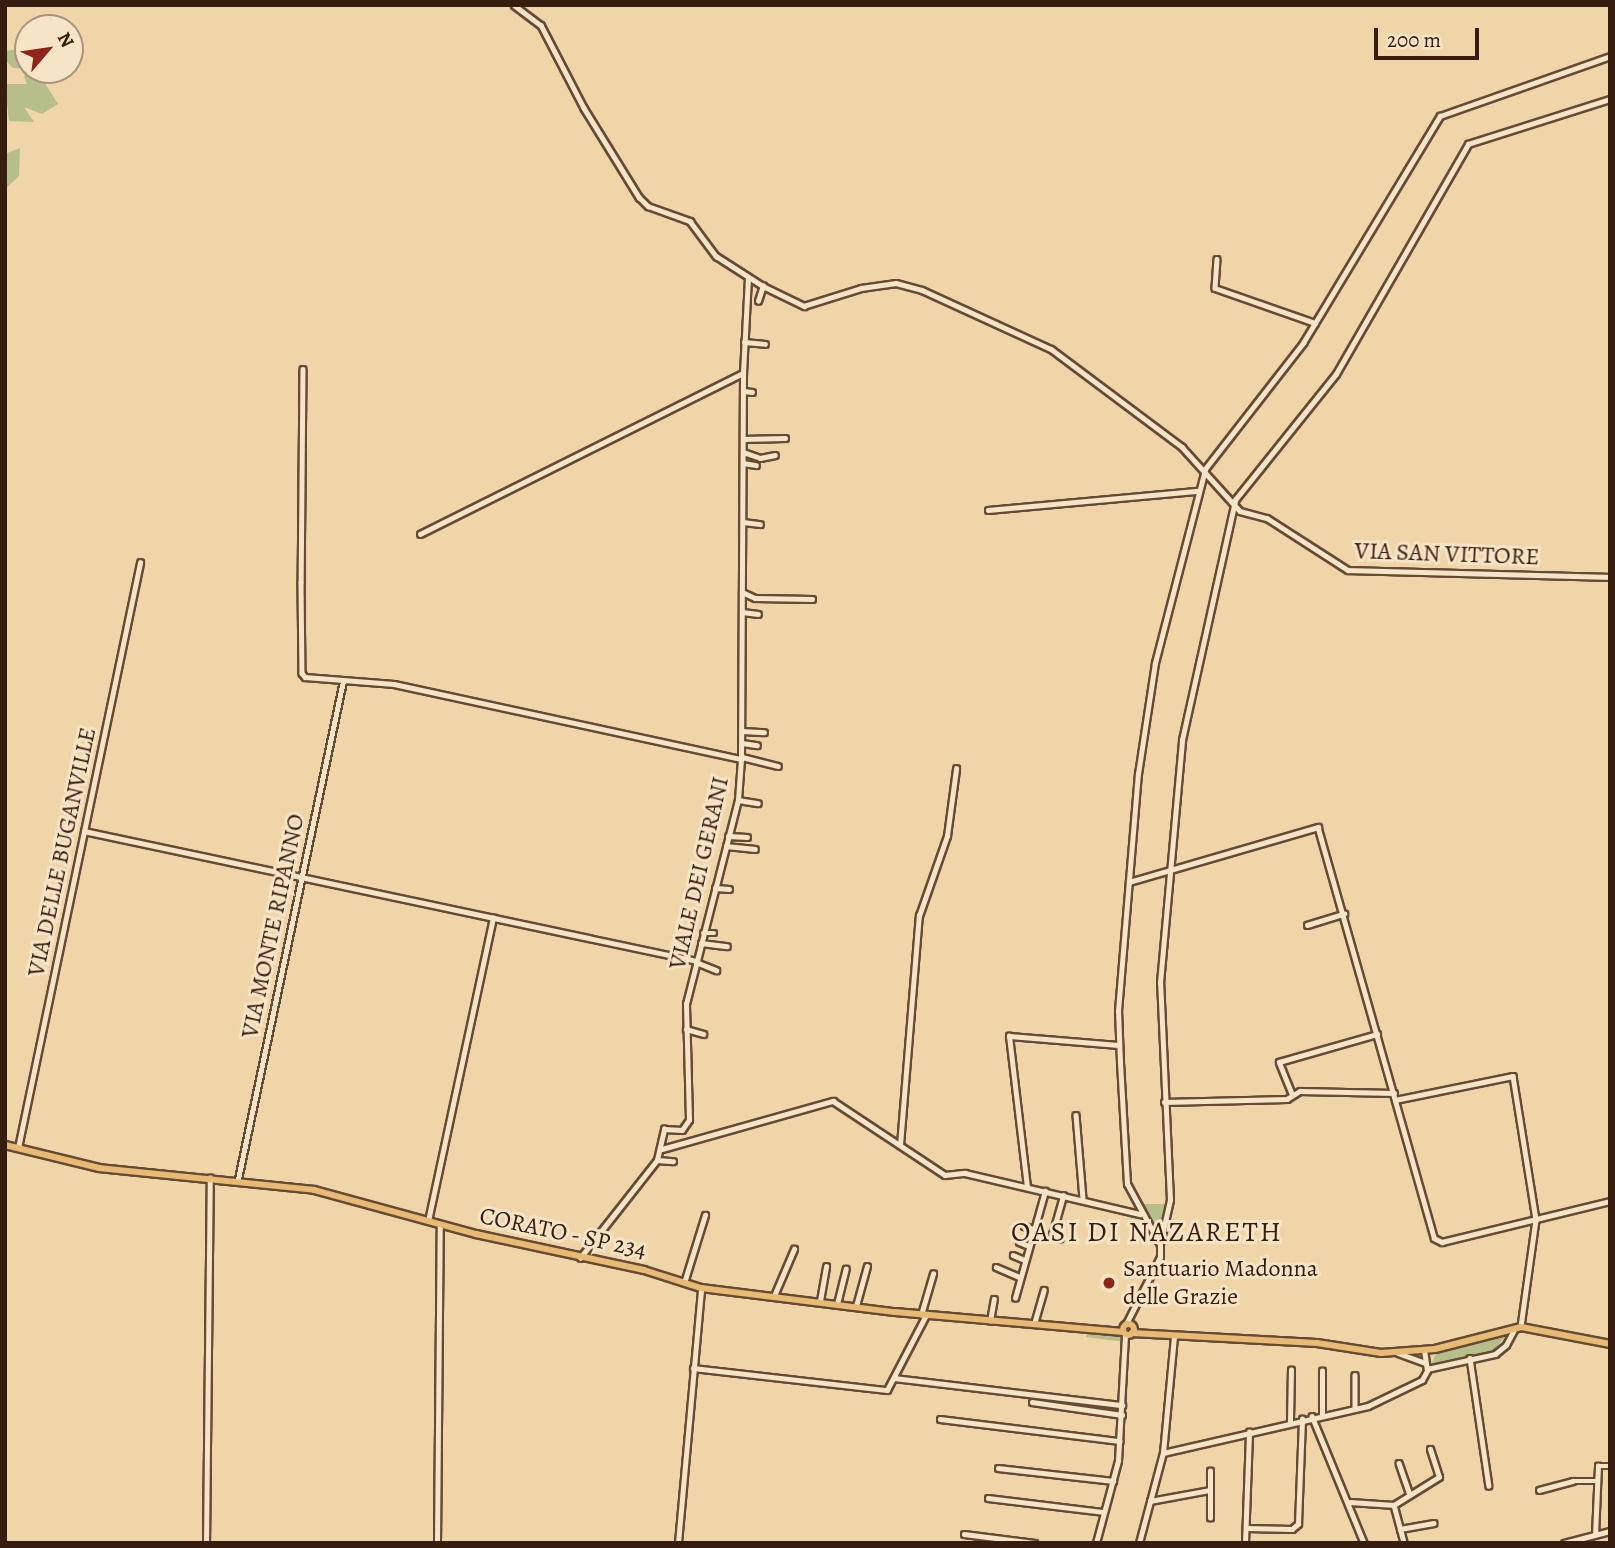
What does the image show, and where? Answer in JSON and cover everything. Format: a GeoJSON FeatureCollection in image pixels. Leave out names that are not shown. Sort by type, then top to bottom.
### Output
{"type":"FeatureCollection","features":[{"type":"Feature","properties":{"kind":"main road","name":"CORATO - SP 234"},"geometry":{"type":"LineString","coordinates":[[5,1146],[99,1168],[237,1179],[314,1190],[440,1225],[701,1288],[923,1315],[1174,1336],[1258,1338],[1396,1352],[1424,1350],[1518,1327],[1610,1344]]}},
{"type":"Feature","properties":{"kind":"street"},"geometry":{"type":"LineString","coordinates":[[514,5],[541,25],[583,108],[639,197],[648,206],[690,221],[716,256],[748,278],[804,306],[877,284],[922,290],[1051,349],[1081,368],[1205,469],[1234,506]]}},
{"type":"Feature","properties":{"kind":"street"},"geometry":{"type":"LineString","coordinates":[[1160,1245],[1141,1215],[1127,1184],[1119,1045],[1129,882],[1143,723],[1205,469],[1315,323],[1440,116],[1610,56]]}},
{"type":"Feature","properties":{"kind":"street"},"geometry":{"type":"LineString","coordinates":[[1096,1543],[1113,1481],[1120,1441],[1127,1330],[1160,1257],[1170,1200],[1160,983],[1182,740],[1240,489],[1336,374],[1468,145],[1610,99]]}},
{"type":"Feature","properties":{"kind":"street"},"geometry":{"type":"LineString","coordinates":[[1217,259],[1215,288],[1315,323]]}},
{"type":"Feature","properties":{"kind":"street","name":"VIALE DEI GERANI"},"geometry":{"type":"LineString","coordinates":[[580,1258],[657,1160],[662,1149],[664,1129],[682,1130],[689,1120],[686,1030],[690,988],[738,800],[741,758],[743,373],[748,278]]}},
{"type":"Feature","properties":{"kind":"street"},"geometry":{"type":"LineString","coordinates":[[758,301],[763,286]]}},
{"type":"Feature","properties":{"kind":"street"},"geometry":{"type":"LineString","coordinates":[[744,342],[765,344]]}},
{"type":"Feature","properties":{"kind":"street"},"geometry":{"type":"LineString","coordinates":[[303,369],[302,673],[306,677],[394,684],[778,766]]}},
{"type":"Feature","properties":{"kind":"street"},"geometry":{"type":"LineString","coordinates":[[420,534],[743,373]]}},
{"type":"Feature","properties":{"kind":"street"},"geometry":{"type":"LineString","coordinates":[[743,391],[752,392]]}},
{"type":"Feature","properties":{"kind":"street"},"geometry":{"type":"LineString","coordinates":[[743,439],[785,438]]}},
{"type":"Feature","properties":{"kind":"street"},"geometry":{"type":"LineString","coordinates":[[743,452],[760,458],[775,455]]}},
{"type":"Feature","properties":{"kind":"street"},"geometry":{"type":"LineString","coordinates":[[743,463],[756,465]]}},
{"type":"Feature","properties":{"kind":"street"},"geometry":{"type":"LineString","coordinates":[[988,510],[1198,491]]}},
{"type":"Feature","properties":{"kind":"street","name":"VIA SAN VITTORE"},"geometry":{"type":"LineString","coordinates":[[1234,506],[1267,518],[1348,570],[1610,578]]}},
{"type":"Feature","properties":{"kind":"street"},"geometry":{"type":"LineString","coordinates":[[743,522],[760,524]]}},
{"type":"Feature","properties":{"kind":"street","name":"VIA DELLE BUGANVILLE"},"geometry":{"type":"LineString","coordinates":[[18,1149],[140,562]]}},
{"type":"Feature","properties":{"kind":"street"},"geometry":{"type":"LineString","coordinates":[[742,592],[755,598],[812,599]]}},
{"type":"Feature","properties":{"kind":"street"},"geometry":{"type":"LineString","coordinates":[[742,612],[758,614]]}},
{"type":"Feature","properties":{"kind":"street","name":"VIA MONTE RIPANNO"},"geometry":{"type":"LineString","coordinates":[[237,1179],[343,681]]}},
{"type":"Feature","properties":{"kind":"street"},"geometry":{"type":"LineString","coordinates":[[742,731],[764,732]]}},
{"type":"Feature","properties":{"kind":"street"},"geometry":{"type":"LineString","coordinates":[[742,743],[757,745]]}},
{"type":"Feature","properties":{"kind":"street"},"geometry":{"type":"LineString","coordinates":[[900,1146],[919,916],[947,836],[956,768]]}},
{"type":"Feature","properties":{"kind":"street"},"geometry":{"type":"LineString","coordinates":[[738,800],[758,803]]}},
{"type":"Feature","properties":{"kind":"street"},"geometry":{"type":"LineString","coordinates":[[1129,882],[1314,826],[1320,831],[1434,1238],[1442,1242],[1610,1201]]}},
{"type":"Feature","properties":{"kind":"street"},"geometry":{"type":"LineString","coordinates":[[84,831],[696,962],[716,970]]}},
{"type":"Feature","properties":{"kind":"street"},"geometry":{"type":"LineString","coordinates":[[728,836],[747,837]]}},
{"type":"Feature","properties":{"kind":"street"},"geometry":{"type":"LineString","coordinates":[[726,846],[755,849]]}},
{"type":"Feature","properties":{"kind":"street"},"geometry":{"type":"LineString","coordinates":[[715,888],[729,889]]}},
{"type":"Feature","properties":{"kind":"street"},"geometry":{"type":"LineString","coordinates":[[1307,925],[1343,914]]}},
{"type":"Feature","properties":{"kind":"street"},"geometry":{"type":"LineString","coordinates":[[428,1221],[493,918]]}},
{"type":"Feature","properties":{"kind":"street"},"geometry":{"type":"LineString","coordinates":[[704,933],[714,933]]}},
{"type":"Feature","properties":{"kind":"street"},"geometry":{"type":"LineString","coordinates":[[701,943],[727,946]]}},
{"type":"Feature","properties":{"kind":"street"},"geometry":{"type":"LineString","coordinates":[[683,986],[690,988]]}},
{"type":"Feature","properties":{"kind":"street"},"geometry":{"type":"LineString","coordinates":[[686,1030],[703,1034]]}},
{"type":"Feature","properties":{"kind":"street"},"geometry":{"type":"LineString","coordinates":[[1292,1096],[1279,1062],[1377,1034]]}},
{"type":"Feature","properties":{"kind":"street"},"geometry":{"type":"LineString","coordinates":[[1027,1187],[1009,1035],[1119,1045]]}},
{"type":"Feature","properties":{"kind":"street"},"geometry":{"type":"LineString","coordinates":[[1395,1100],[1511,1074],[1536,1220],[1518,1327],[1502,1350],[1471,1359],[1427,1366],[1396,1352]]}},
{"type":"Feature","properties":{"kind":"street"},"geometry":{"type":"LineString","coordinates":[[1164,1102],[1292,1096],[1300,1091],[1394,1093]]}},
{"type":"Feature","properties":{"kind":"street"},"geometry":{"type":"LineString","coordinates":[[662,1149],[827,1100],[945,1175],[965,1173],[1083,1199],[1141,1215]]}},
{"type":"Feature","properties":{"kind":"street"},"geometry":{"type":"LineString","coordinates":[[1076,1115],[1083,1199]]}},
{"type":"Feature","properties":{"kind":"street"},"geometry":{"type":"LineString","coordinates":[[657,1160],[673,1161]]}},
{"type":"Feature","properties":{"kind":"street"},"geometry":{"type":"LineString","coordinates":[[206,1543],[210,1177]]}},
{"type":"Feature","properties":{"kind":"street"},"geometry":{"type":"LineString","coordinates":[[1015,1298],[1045,1191]]}},
{"type":"Feature","properties":{"kind":"street"},"geometry":{"type":"LineString","coordinates":[[1060,1239],[1052,1235],[1063,1196]]}},
{"type":"Feature","properties":{"kind":"street"},"geometry":{"type":"LineString","coordinates":[[684,1283],[705,1215]]}},
{"type":"Feature","properties":{"kind":"street"},"geometry":{"type":"LineString","coordinates":[[437,1543],[440,1225]]}},
{"type":"Feature","properties":{"kind":"street"},"geometry":{"type":"LineString","coordinates":[[1024,1226],[1034,1229]]}},
{"type":"Feature","properties":{"kind":"street"},"geometry":{"type":"LineString","coordinates":[[1019,1242],[1029,1245]]}},
{"type":"Feature","properties":{"kind":"street"},"geometry":{"type":"LineString","coordinates":[[774,1296],[794,1249]]}},
{"type":"Feature","properties":{"kind":"street"},"geometry":{"type":"LineString","coordinates":[[1013,1255],[1025,1259]]}},
{"type":"Feature","properties":{"kind":"street"},"geometry":{"type":"LineString","coordinates":[[856,1306],[867,1266]]}},
{"type":"Feature","properties":{"kind":"street"},"geometry":{"type":"LineString","coordinates":[[820,1301],[826,1267]]}},
{"type":"Feature","properties":{"kind":"street"},"geometry":{"type":"LineString","coordinates":[[996,1267],[1020,1277]]}},
{"type":"Feature","properties":{"kind":"street"},"geometry":{"type":"LineString","coordinates":[[837,1304],[846,1269]]}},
{"type":"Feature","properties":{"kind":"street"},"geometry":{"type":"LineString","coordinates":[[693,1368],[887,1391],[923,1315],[933,1274]]}},
{"type":"Feature","properties":{"kind":"street"},"geometry":{"type":"LineString","coordinates":[[678,1543],[701,1288]]}},
{"type":"Feature","properties":{"kind":"street"},"geometry":{"type":"LineString","coordinates":[[1034,1324],[1044,1290]]}},
{"type":"Feature","properties":{"kind":"street"},"geometry":{"type":"LineString","coordinates":[[990,1321],[994,1299]]}},
{"type":"Feature","properties":{"kind":"street"},"geometry":{"type":"LineString","coordinates":[[1149,1543],[1140,1541],[1163,1453],[1174,1336]]}},
{"type":"Feature","properties":{"kind":"street"},"geometry":{"type":"LineString","coordinates":[[1163,1453],[1312,1416],[1355,1409],[1422,1380],[1436,1351],[1453,1344]]}},
{"type":"Feature","properties":{"kind":"street"},"geometry":{"type":"LineString","coordinates":[[1424,1350],[1427,1366]]}},
{"type":"Feature","properties":{"kind":"street"},"geometry":{"type":"LineString","coordinates":[[1471,1359],[1489,1486]]}},
{"type":"Feature","properties":{"kind":"street"},"geometry":{"type":"LineString","coordinates":[[1290,1422],[1291,1370]]}},
{"type":"Feature","properties":{"kind":"street"},"geometry":{"type":"LineString","coordinates":[[1322,1371],[1322,1414]]}},
{"type":"Feature","properties":{"kind":"street"},"geometry":{"type":"LineString","coordinates":[[1355,1375],[1355,1409]]}},
{"type":"Feature","properties":{"kind":"street"},"geometry":{"type":"LineString","coordinates":[[894,1378],[1122,1405]]}},
{"type":"Feature","properties":{"kind":"street"},"geometry":{"type":"LineString","coordinates":[[1032,1402],[1122,1415]]}},
{"type":"Feature","properties":{"kind":"street"},"geometry":{"type":"LineString","coordinates":[[1312,1416],[1350,1502],[1364,1543]]}},
{"type":"Feature","properties":{"kind":"street"},"geometry":{"type":"LineString","coordinates":[[940,1419],[1120,1441]]}},
{"type":"Feature","properties":{"kind":"street"},"geometry":{"type":"LineString","coordinates":[[1247,1528],[1292,1529],[1298,1524],[1302,1419]]}},
{"type":"Feature","properties":{"kind":"street"},"geometry":{"type":"LineString","coordinates":[[1245,1543],[1248,1432]]}},
{"type":"Feature","properties":{"kind":"street"},"geometry":{"type":"LineString","coordinates":[[1350,1502],[1394,1505],[1409,1492],[1440,1477],[1430,1449]]}},
{"type":"Feature","properties":{"kind":"street"},"geometry":{"type":"LineString","coordinates":[[1399,1463],[1409,1492]]}},
{"type":"Feature","properties":{"kind":"street"},"geometry":{"type":"LineString","coordinates":[[1595,1535],[1598,1466],[1610,1466]]}},
{"type":"Feature","properties":{"kind":"street"},"geometry":{"type":"LineString","coordinates":[[998,1468],[1113,1481]]}},
{"type":"Feature","properties":{"kind":"street"},"geometry":{"type":"LineString","coordinates":[[1210,1471],[1210,1518]]}},
{"type":"Feature","properties":{"kind":"street"},"geometry":{"type":"LineString","coordinates":[[1539,1490],[1573,1480],[1598,1481]]}},
{"type":"Feature","properties":{"kind":"street"},"geometry":{"type":"LineString","coordinates":[[1150,1501],[1210,1490]]}},
{"type":"Feature","properties":{"kind":"street"},"geometry":{"type":"LineString","coordinates":[[988,1499],[1104,1512]]}},
{"type":"Feature","properties":{"kind":"street"},"geometry":{"type":"LineString","coordinates":[[1394,1505],[1404,1543]]}},
{"type":"Feature","properties":{"kind":"street"},"geometry":{"type":"LineString","coordinates":[[1400,1529],[1433,1523]]}},
{"type":"Feature","properties":{"kind":"street"},"geometry":{"type":"LineString","coordinates":[[1564,1543],[1610,1531]]}},
{"type":"Feature","properties":{"kind":"street"},"geometry":{"type":"LineString","coordinates":[[964,1534],[1034,1543]]}},
{"type":"Feature","properties":{"kind":"green space"},"geometry":{"type":"Polygon","coordinates":[[[14,50],[14,68],[5,60],[5,51],[14,50]]]}},
{"type":"Feature","properties":{"kind":"green space"},"geometry":{"type":"Polygon","coordinates":[[[5,84],[45,84],[58,104],[42,114],[24,107],[34,122],[9,121],[5,84]]]}},
{"type":"Feature","properties":{"kind":"green space"},"geometry":{"type":"Polygon","coordinates":[[[20,148],[19,176],[5,189],[5,154],[20,148]]]}},
{"type":"Feature","properties":{"kind":"green space"},"geometry":{"type":"Polygon","coordinates":[[[1138,1204],[1168,1204],[1158,1233],[1138,1204]]]}},
{"type":"Feature","properties":{"kind":"green space"},"geometry":{"type":"Polygon","coordinates":[[[1509,1331],[1494,1351],[1431,1365],[1436,1353],[1509,1331]]]}},
{"type":"Feature","properties":{"kind":"green space"},"geometry":{"type":"Polygon","coordinates":[[[1087,1332],[1124,1336],[1124,1342],[1086,1337],[1087,1332]]]}},
{"type":"Feature","properties":{"kind":"place","name":"Santuario Madonna delle Grazie"},"geometry":{"type":"Point","coordinates":[1109,1283]}},
{"type":"Feature","properties":{"kind":"district","name":"OASI DI NAZARETH"},"geometry":{"type":"Point","coordinates":[1147,1232]}}]}
